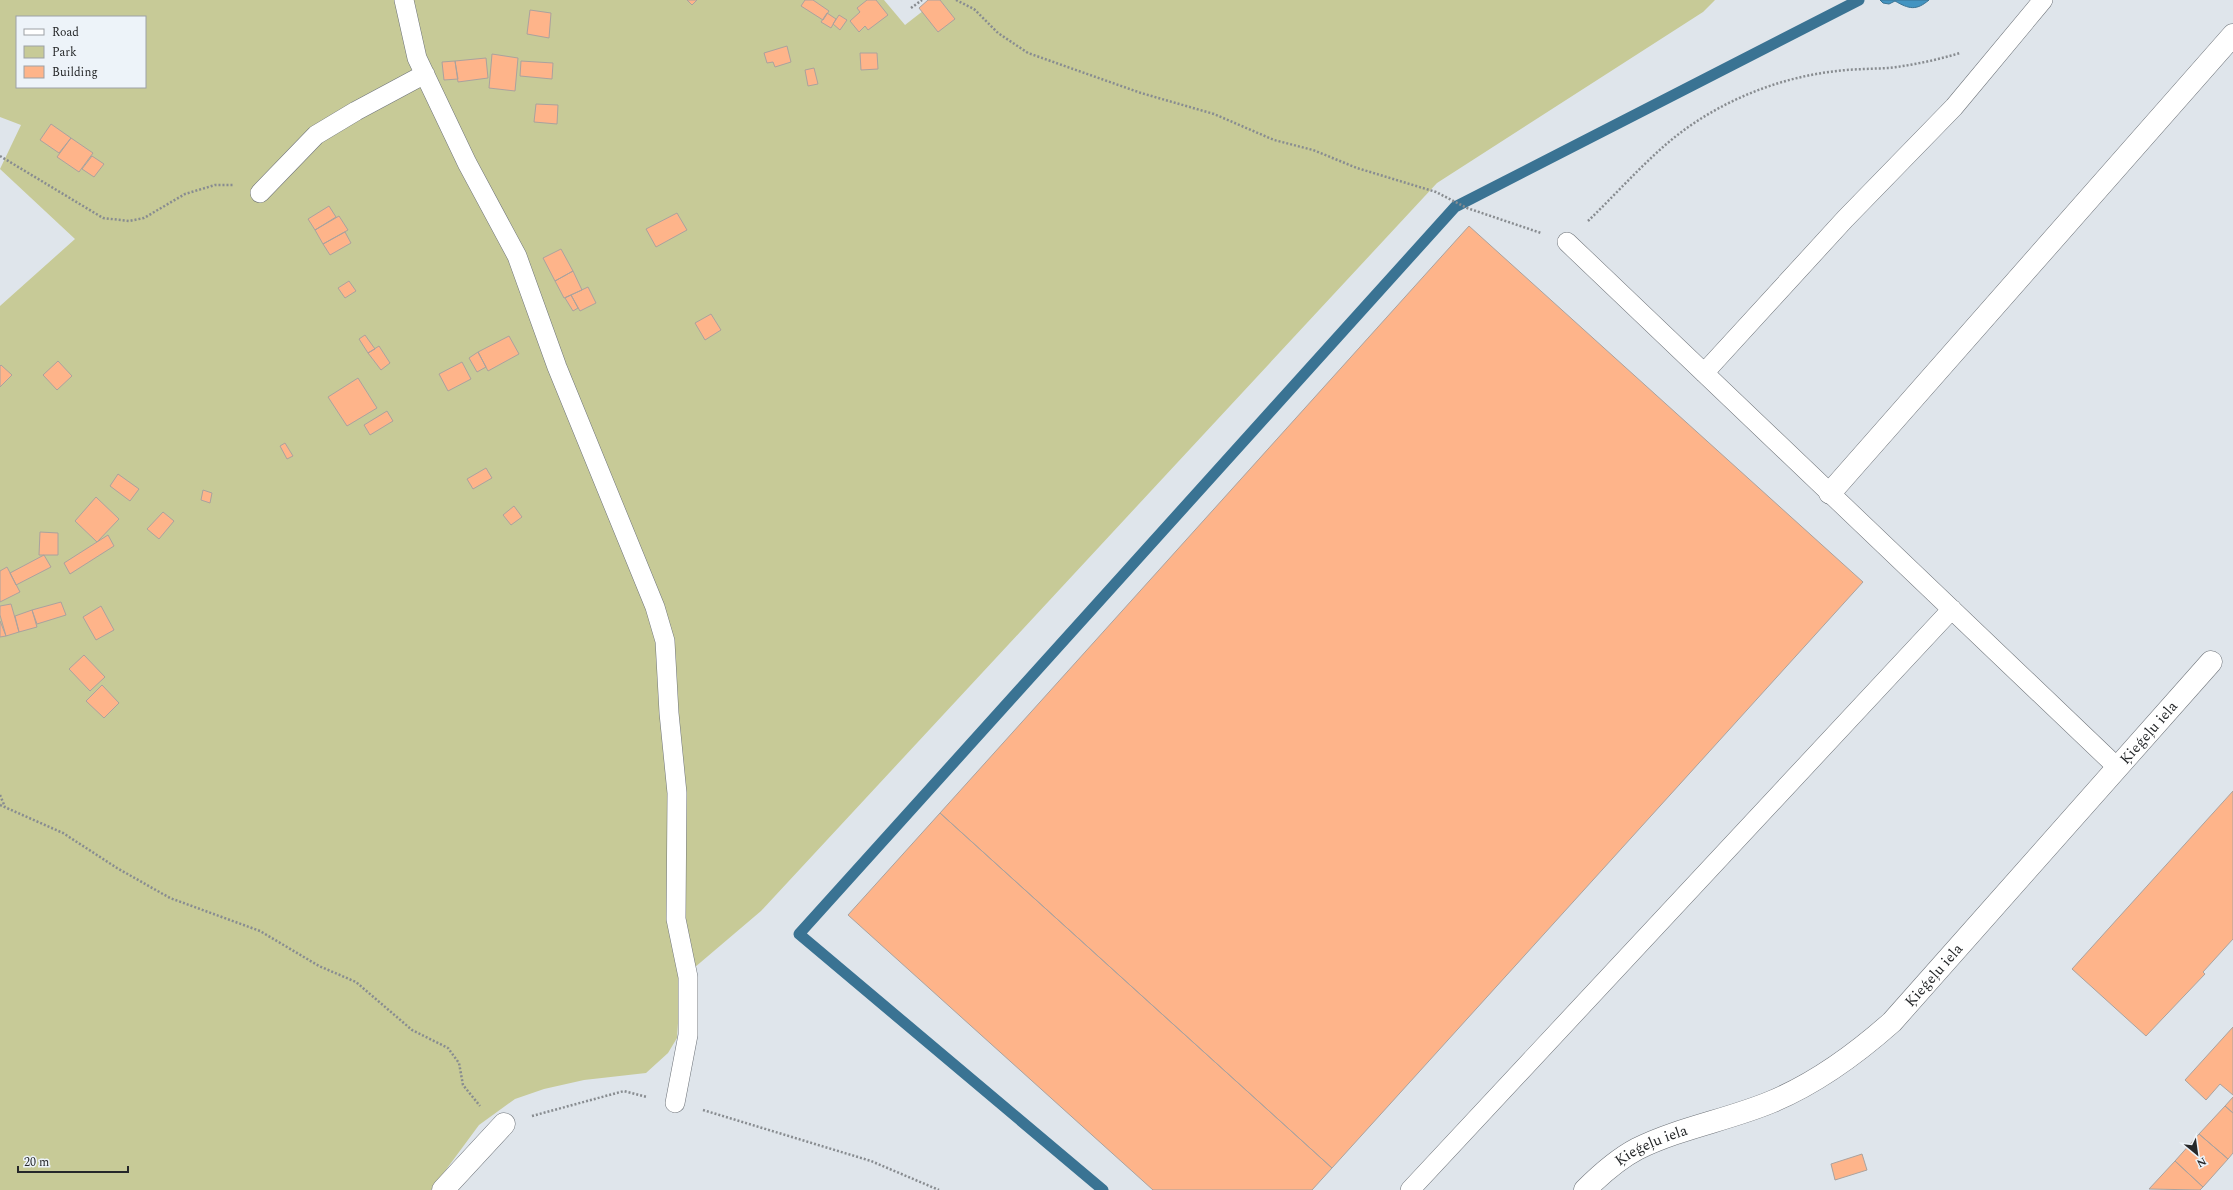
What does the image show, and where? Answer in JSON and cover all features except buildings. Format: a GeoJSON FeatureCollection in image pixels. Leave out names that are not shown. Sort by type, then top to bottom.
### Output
{"type":"FeatureCollection","features":[{"type":"Feature","properties":{"kind":"street"},"geometry":{"type":"LineString","coordinates":[[1830,493],[2233,35]]}},
{"type":"Feature","properties":{"kind":"street","name":"Ķieģeļu iela"},"geometry":{"type":"LineString","coordinates":[[1585,1190],[1602,1174],[1637,1149],[1676,1134],[1772,1102],[1817,1079],[1858,1053],[1892,1022],[2211,662]]}},
{"type":"Feature","properties":{"kind":"street"},"geometry":{"type":"LineString","coordinates":[[443,1190],[504,1124]]}},
{"type":"Feature","properties":{"kind":"lane"},"geometry":{"type":"LineString","coordinates":[[404,0],[417,58],[466,163],[517,256],[557,366],[655,607],[665,641],[669,713],[677,793],[676,919],[688,977],[688,1035],[675,1103]]}},
{"type":"Feature","properties":{"kind":"lane"},"geometry":{"type":"LineString","coordinates":[[1704,373],[1846,219],[1954,107],[2043,0]]}},
{"type":"Feature","properties":{"kind":"lane"},"geometry":{"type":"LineString","coordinates":[[260,194],[316,135],[356,110],[425,74]]}},
{"type":"Feature","properties":{"kind":"lane"},"geometry":{"type":"LineString","coordinates":[[1567,242],[2118,768]]}},
{"type":"Feature","properties":{"kind":"lane"},"geometry":{"type":"LineString","coordinates":[[1410,1190],[1952,609]]}},
{"type":"Feature","properties":{"kind":"path"},"geometry":{"type":"LineString","coordinates":[[911,8],[922,0]]}},
{"type":"Feature","properties":{"kind":"path"},"geometry":{"type":"LineString","coordinates":[[956,0],[974,9],[998,33],[1028,52],[1141,92],[1214,114],[1274,140],[1313,150],[1357,168],[1436,192],[1467,208],[1567,242],[1664,146],[1705,117],[1744,96],[1784,81],[1829,72],[1891,67],[1934,60],[1962,52]]}},
{"type":"Feature","properties":{"kind":"path"},"geometry":{"type":"LineString","coordinates":[[0,156],[103,218],[129,221],[144,218],[185,194],[215,185],[238,185],[260,194]]}},
{"type":"Feature","properties":{"kind":"path"},"geometry":{"type":"LineString","coordinates":[[0,795],[5,807]]}},
{"type":"Feature","properties":{"kind":"path"},"geometry":{"type":"LineString","coordinates":[[0,805],[63,833],[117,868],[170,898],[260,931],[319,966],[356,982],[412,1030],[448,1048],[459,1063],[463,1085],[477,1104],[504,1124],[624,1091],[711,1112],[871,1162],[939,1190]]}},
{"type":"Feature","properties":{"kind":"green space"},"geometry":{"type":"Polygon","coordinates":[[[0,0],[884,0],[905,25],[937,0],[1715,0],[1703,12],[1437,183],[761,911],[681,979],[677,1038],[668,1053],[646,1073],[584,1080],[544,1089],[515,1099],[479,1125],[431,1190],[0,1190],[0,306],[75,239],[0,169],[21,125],[0,117],[0,0]]]}},
{"type":"Feature","properties":{"kind":"water"},"geometry":{"type":"Polygon","coordinates":[[[1880,0],[1929,0],[1920,6],[1912,8],[1895,1],[1889,4],[1883,3],[1880,0]]]}},
{"type":"Feature","properties":{"kind":"waterway"},"geometry":{"type":"LineString","coordinates":[[1103,1190],[799,934],[1455,207],[1859,0]]}}]}
